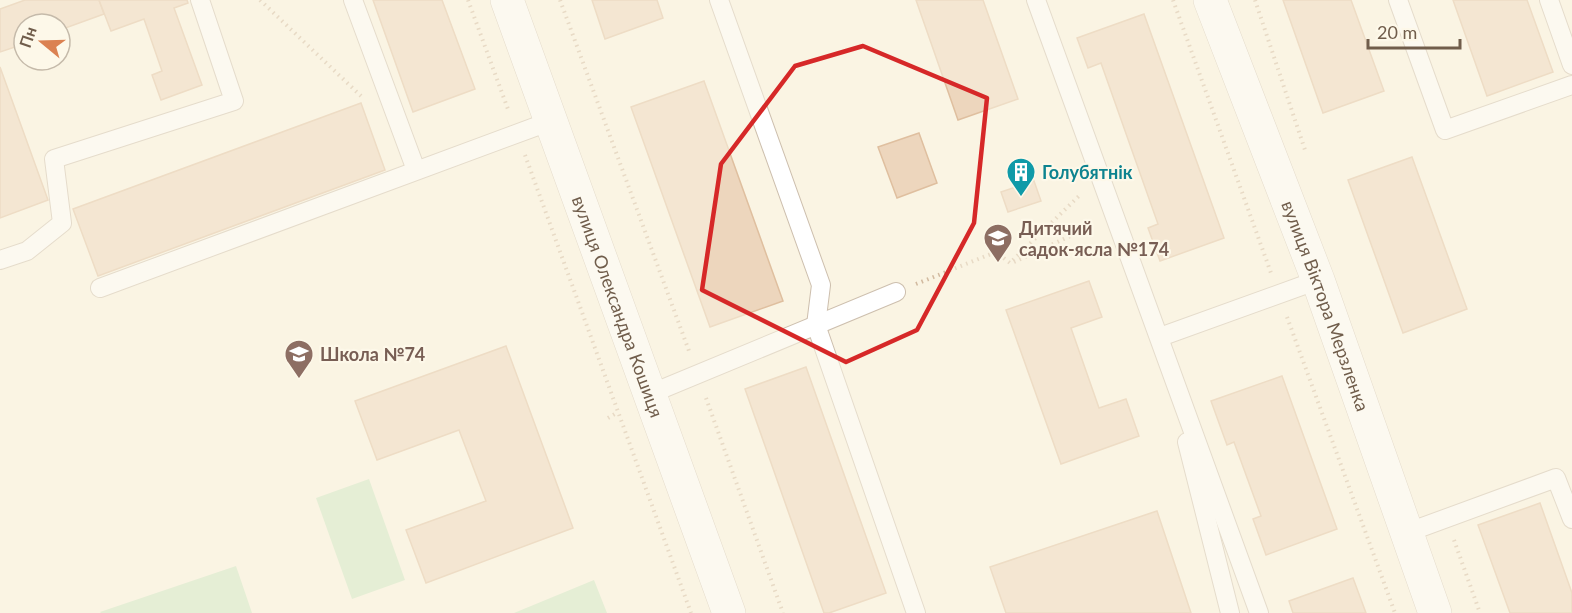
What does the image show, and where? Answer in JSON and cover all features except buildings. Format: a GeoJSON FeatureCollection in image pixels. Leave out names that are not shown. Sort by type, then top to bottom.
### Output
{"type":"FeatureCollection","features":[{"type":"Feature","properties":{"kind":"street","name":"вулиця Олександра Кошиця"},"geometry":{"type":"LineString","coordinates":[[507,0],[729,613]]}},
{"type":"Feature","properties":{"kind":"street","name":"вулиця Віктора Мерзленка"},"geometry":{"type":"LineString","coordinates":[[1210,0],[1318,280],[1435,613]]}},
{"type":"Feature","properties":{"kind":"lane"},"geometry":{"type":"LineString","coordinates":[[0,260],[27,251],[62,223],[54,159],[234,101],[200,0]]}},
{"type":"Feature","properties":{"kind":"lane"},"geometry":{"type":"LineString","coordinates":[[352,0],[416,170]]}},
{"type":"Feature","properties":{"kind":"lane"},"geometry":{"type":"LineString","coordinates":[[719,0],[820,285],[816,325],[916,613]]}},
{"type":"Feature","properties":{"kind":"lane"},"geometry":{"type":"LineString","coordinates":[[1031,0],[1161,337],[1230,613]]}},
{"type":"Feature","properties":{"kind":"lane"},"geometry":{"type":"LineString","coordinates":[[1036,0],[1161,337],[1259,613]]}},
{"type":"Feature","properties":{"kind":"lane"},"geometry":{"type":"LineString","coordinates":[[1398,0],[1445,130],[1572,85]]}},
{"type":"Feature","properties":{"kind":"lane"},"geometry":{"type":"LineString","coordinates":[[1549,0],[1572,65]]}},
{"type":"Feature","properties":{"kind":"lane"},"geometry":{"type":"LineString","coordinates":[[100,288],[551,121]]}},
{"type":"Feature","properties":{"kind":"lane"},"geometry":{"type":"LineString","coordinates":[[1161,337],[1318,280]]}},
{"type":"Feature","properties":{"kind":"lane"},"geometry":{"type":"LineString","coordinates":[[650,394],[896,292]]}},
{"type":"Feature","properties":{"kind":"lane"},"geometry":{"type":"LineString","coordinates":[[1406,532],[1556,478],[1572,519]]}},
{"type":"Feature","properties":{"kind":"path"},"geometry":{"type":"LineString","coordinates":[[260,0],[364,99]]}},
{"type":"Feature","properties":{"kind":"path"},"geometry":{"type":"LineString","coordinates":[[468,0],[691,613]]}},
{"type":"Feature","properties":{"kind":"path"},"geometry":{"type":"LineString","coordinates":[[560,0],[698,374],[783,613]]}},
{"type":"Feature","properties":{"kind":"path"},"geometry":{"type":"LineString","coordinates":[[1010,263],[1099,177]]}},
{"type":"Feature","properties":{"kind":"path"},"geometry":{"type":"LineString","coordinates":[[1010,263],[1114,216]]}},
{"type":"Feature","properties":{"kind":"path"},"geometry":{"type":"LineString","coordinates":[[896,292],[996,252],[1010,263]]}},
{"type":"Feature","properties":{"kind":"path"},"geometry":{"type":"LineString","coordinates":[[1446,518],[1480,613]]}},
{"type":"Feature","properties":{"kind":"highlighted area"},"geometry":{"type":"Polygon","coordinates":[[[863,46],[987,98],[974,223],[917,330],[846,362],[702,290],[721,164],[795,66],[863,46]]]}},
{"type":"Feature","properties":{"kind":"green space"},"geometry":{"type":"Polygon","coordinates":[[[369,479],[405,580],[352,599],[316,498],[369,479]]]}},
{"type":"Feature","properties":{"kind":"green space"},"geometry":{"type":"Polygon","coordinates":[[[236,566],[252,613],[100,612],[236,566]]]}},
{"type":"Feature","properties":{"kind":"green space"},"geometry":{"type":"Polygon","coordinates":[[[594,580],[607,613],[514,613],[594,580]]]}},
{"type":"Feature","properties":{"kind":"place","name":"Голубятнік"},"geometry":{"type":"Point","coordinates":[1021,198]}},
{"type":"Feature","properties":{"kind":"place","name":"Дитячий садок-ясла №174"},"geometry":{"type":"Point","coordinates":[998,264]}},
{"type":"Feature","properties":{"kind":"place","name":"Школа №74"},"geometry":{"type":"Point","coordinates":[299,380]}}]}
